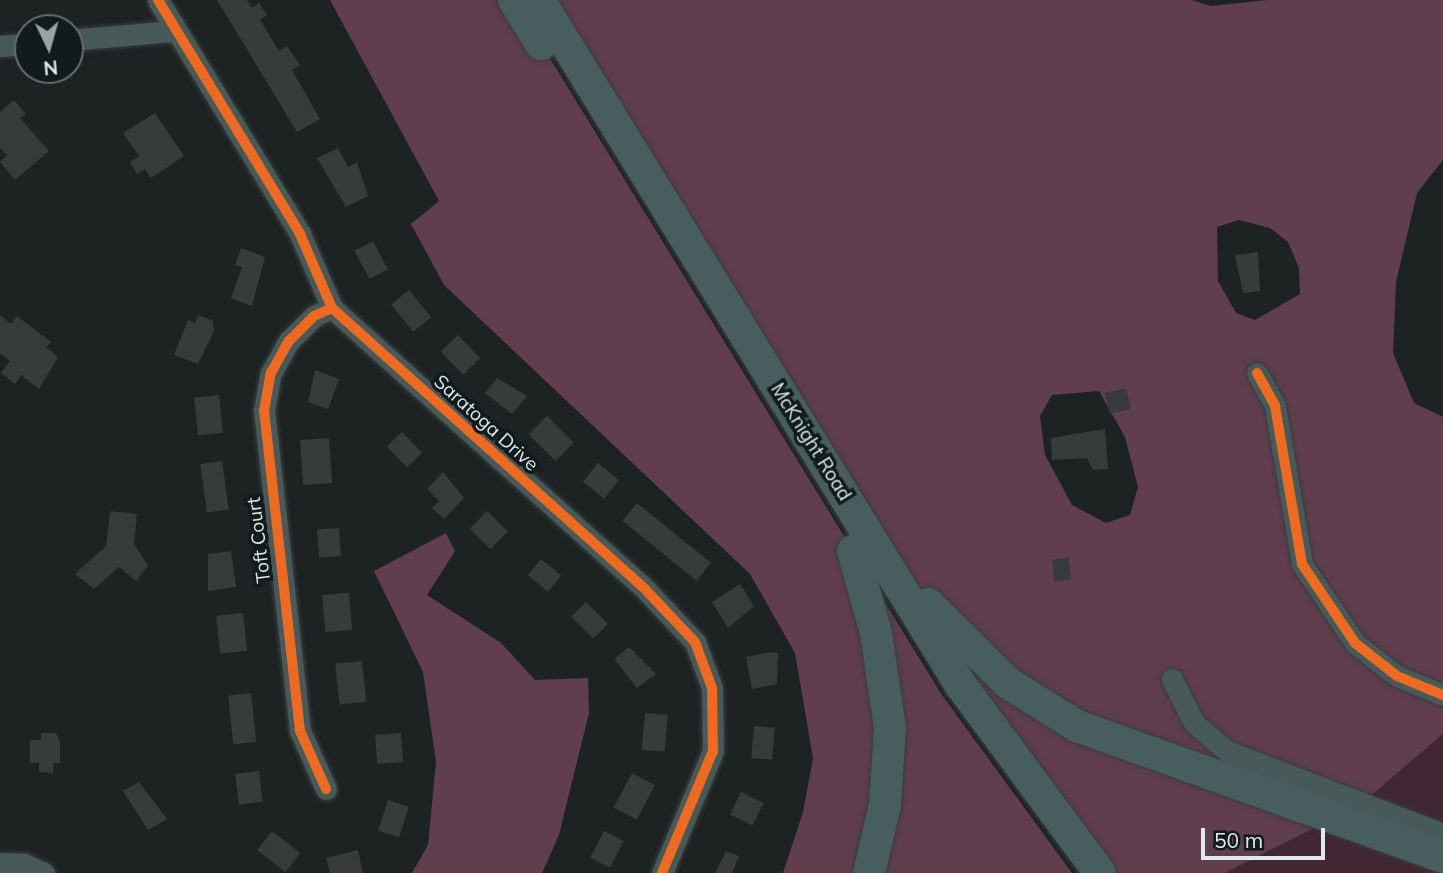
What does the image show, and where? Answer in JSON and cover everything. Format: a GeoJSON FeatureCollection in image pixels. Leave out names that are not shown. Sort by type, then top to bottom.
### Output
{"type":"FeatureCollection","features":[{"type":"Feature","properties":{"kind":"highway","name":"McKnight Road"},"geometry":{"type":"LineString","coordinates":[[514,0],[861,545],[1090,872]]}},
{"type":"Feature","properties":{"kind":"highway","name":"McKnight Road"},"geometry":{"type":"LineString","coordinates":[[539,0],[861,545]]}},
{"type":"Feature","properties":{"kind":"highway"},"geometry":{"type":"LineString","coordinates":[[861,545],[966,646],[1052,713],[1124,746],[1443,857]]}},
{"type":"Feature","properties":{"kind":"highway"},"geometry":{"type":"LineString","coordinates":[[861,545],[890,728],[885,805],[869,873]]}},
{"type":"Feature","properties":{"kind":"street","name":"Saratoga Drive"},"geometry":{"type":"LineString","coordinates":[[158,0],[173,31],[300,234],[332,308],[645,589],[695,642],[712,688],[713,751],[662,873]]}},
{"type":"Feature","properties":{"kind":"street"},"geometry":{"type":"LineString","coordinates":[[84,39],[173,31]]}},
{"type":"Feature","properties":{"kind":"street","name":"Toft Court"},"geometry":{"type":"LineString","coordinates":[[326,789],[300,731],[264,411],[271,373],[289,341],[314,316],[332,308]]}},
{"type":"Feature","properties":{"kind":"street"},"geometry":{"type":"LineString","coordinates":[[1257,373],[1275,406],[1302,564],[1355,643],[1397,676],[1443,695]]}},
{"type":"Feature","properties":{"kind":"street"},"geometry":{"type":"LineString","coordinates":[[1172,679],[1194,723],[1227,751],[1443,834]]}},
{"type":"Feature","properties":{"kind":"street"},"geometry":{"type":"LineString","coordinates":[[0,863],[24,864],[44,873]]}},
{"type":"Feature","properties":{"kind":"shaded area"},"geometry":{"type":"Polygon","coordinates":[[[330,0],[514,0],[942,695],[1072,873],[783,873],[803,812],[813,758],[795,653],[750,574],[444,285],[411,224],[439,201],[330,0]]]}},
{"type":"Feature","properties":{"kind":"shaded area"},"geometry":{"type":"Polygon","coordinates":[[[539,0],[1191,0],[1211,6],[1267,0],[1443,0],[1443,160],[1417,193],[1396,282],[1393,353],[1414,403],[1443,417],[1443,734],[1360,805],[1225,873],[1099,873],[539,0]],[[1239,220],[1217,227],[1218,281],[1236,313],[1255,320],[1300,294],[1299,268],[1288,242],[1270,228],[1239,220]],[[1099,391],[1052,395],[1040,416],[1045,455],[1072,505],[1106,523],[1130,515],[1138,487],[1125,437],[1099,391]]]}},
{"type":"Feature","properties":{"kind":"shaded area"},"geometry":{"type":"Polygon","coordinates":[[[446,533],[455,551],[427,595],[501,643],[535,680],[588,678],[589,713],[559,835],[542,873],[412,873],[428,845],[436,762],[423,672],[374,571],[446,533]]]}},
{"type":"Feature","properties":{"kind":"shaded area"},"geometry":{"type":"Polygon","coordinates":[[[1443,734],[1443,873],[1225,873],[1360,805],[1443,734]]]}},
{"type":"Feature","properties":{"kind":"building"},"geometry":{"type":"Polygon","coordinates":[[[217,0],[247,0],[252,8],[259,3],[267,15],[260,20],[279,51],[287,46],[300,65],[292,70],[320,119],[297,132],[217,0]]]}},
{"type":"Feature","properties":{"kind":"building"},"geometry":{"type":"Polygon","coordinates":[[[14,100],[26,114],[20,118],[49,151],[15,180],[0,162],[7,155],[0,148],[0,112],[14,100]]]}},
{"type":"Feature","properties":{"kind":"building"},"geometry":{"type":"Polygon","coordinates":[[[155,113],[184,156],[151,178],[145,169],[137,174],[130,162],[139,156],[123,133],[155,113]]]}},
{"type":"Feature","properties":{"kind":"building"},"geometry":{"type":"Polygon","coordinates":[[[338,148],[348,167],[357,162],[368,196],[346,207],[317,158],[338,148]]]}},
{"type":"Feature","properties":{"kind":"building"},"geometry":{"type":"Polygon","coordinates":[[[373,241],[388,269],[369,279],[354,251],[373,241]]]}},
{"type":"Feature","properties":{"kind":"building"},"geometry":{"type":"Polygon","coordinates":[[[241,248],[265,257],[252,306],[231,298],[242,267],[235,265],[241,248]]]}},
{"type":"Feature","properties":{"kind":"building"},"geometry":{"type":"Polygon","coordinates":[[[1258,252],[1260,291],[1243,293],[1235,255],[1258,252]]]}},
{"type":"Feature","properties":{"kind":"building"},"geometry":{"type":"Polygon","coordinates":[[[409,290],[431,317],[413,332],[391,304],[409,290]]]}},
{"type":"Feature","properties":{"kind":"building"},"geometry":{"type":"Polygon","coordinates":[[[0,315],[11,324],[17,316],[51,342],[46,347],[58,357],[39,389],[21,375],[15,384],[1,373],[10,361],[0,353],[0,315]]]}},
{"type":"Feature","properties":{"kind":"building"},"geometry":{"type":"Polygon","coordinates":[[[198,315],[213,321],[214,331],[198,364],[174,355],[188,320],[195,323],[198,315]]]}},
{"type":"Feature","properties":{"kind":"building"},"geometry":{"type":"Polygon","coordinates":[[[458,335],[480,358],[463,375],[441,352],[458,335]]]}},
{"type":"Feature","properties":{"kind":"building"},"geometry":{"type":"Polygon","coordinates":[[[315,370],[339,379],[328,409],[308,402],[315,370]]]}},
{"type":"Feature","properties":{"kind":"building"},"geometry":{"type":"Polygon","coordinates":[[[497,378],[527,396],[512,414],[485,393],[497,378]]]}},
{"type":"Feature","properties":{"kind":"building"},"geometry":{"type":"Polygon","coordinates":[[[1126,388],[1131,408],[1110,414],[1105,393],[1126,388]]]}},
{"type":"Feature","properties":{"kind":"building"},"geometry":{"type":"Polygon","coordinates":[[[219,395],[223,433],[198,435],[194,398],[219,395]]]}},
{"type":"Feature","properties":{"kind":"building"},"geometry":{"type":"Polygon","coordinates":[[[547,416],[574,443],[555,461],[529,434],[547,416]]]}},
{"type":"Feature","properties":{"kind":"building"},"geometry":{"type":"Polygon","coordinates":[[[1105,429],[1108,469],[1093,470],[1087,458],[1052,460],[1051,438],[1105,429]]]}},
{"type":"Feature","properties":{"kind":"building"},"geometry":{"type":"Polygon","coordinates":[[[402,432],[422,453],[407,467],[387,447],[402,432]]]}},
{"type":"Feature","properties":{"kind":"building"},"geometry":{"type":"Polygon","coordinates":[[[329,438],[332,483],[303,485],[300,440],[329,438]]]}},
{"type":"Feature","properties":{"kind":"building"},"geometry":{"type":"Polygon","coordinates":[[[222,461],[229,510],[207,513],[200,464],[222,461]]]}},
{"type":"Feature","properties":{"kind":"building"},"geometry":{"type":"Polygon","coordinates":[[[598,463],[619,480],[604,499],[583,482],[598,463]]]}},
{"type":"Feature","properties":{"kind":"building"},"geometry":{"type":"Polygon","coordinates":[[[443,472],[464,498],[444,519],[432,508],[439,501],[427,489],[443,472]]]}},
{"type":"Feature","properties":{"kind":"building"},"geometry":{"type":"Polygon","coordinates":[[[637,503],[711,563],[696,581],[623,521],[637,503]]]}},
{"type":"Feature","properties":{"kind":"building"},"geometry":{"type":"Polygon","coordinates":[[[110,511],[137,514],[134,544],[148,566],[136,581],[119,567],[94,589],[75,574],[106,546],[110,511]]]}},
{"type":"Feature","properties":{"kind":"building"},"geometry":{"type":"Polygon","coordinates":[[[487,511],[508,531],[490,549],[470,529],[487,511]]]}},
{"type":"Feature","properties":{"kind":"building"},"geometry":{"type":"Polygon","coordinates":[[[339,528],[341,556],[319,557],[317,530],[339,528]]]}},
{"type":"Feature","properties":{"kind":"building"},"geometry":{"type":"Polygon","coordinates":[[[231,551],[236,587],[208,591],[208,554],[231,551]]]}},
{"type":"Feature","properties":{"kind":"building"},"geometry":{"type":"Polygon","coordinates":[[[1069,558],[1071,580],[1054,581],[1052,559],[1069,558]]]}},
{"type":"Feature","properties":{"kind":"building"},"geometry":{"type":"Polygon","coordinates":[[[541,559],[561,575],[548,592],[528,575],[541,559]]]}},
{"type":"Feature","properties":{"kind":"building"},"geometry":{"type":"Polygon","coordinates":[[[740,584],[754,606],[728,628],[712,602],[740,584]]]}},
{"type":"Feature","properties":{"kind":"building"},"geometry":{"type":"Polygon","coordinates":[[[349,593],[352,630],[325,632],[322,595],[349,593]]]}},
{"type":"Feature","properties":{"kind":"building"},"geometry":{"type":"Polygon","coordinates":[[[586,602],[608,624],[593,639],[571,617],[586,602]]]}},
{"type":"Feature","properties":{"kind":"building"},"geometry":{"type":"Polygon","coordinates":[[[243,613],[247,651],[220,654],[216,616],[243,613]]]}},
{"type":"Feature","properties":{"kind":"building"},"geometry":{"type":"Polygon","coordinates":[[[629,647],[656,674],[637,688],[614,659],[629,647]]]}},
{"type":"Feature","properties":{"kind":"building"},"geometry":{"type":"Polygon","coordinates":[[[778,653],[777,684],[752,689],[746,657],[778,653]]]}},
{"type":"Feature","properties":{"kind":"building"},"geometry":{"type":"Polygon","coordinates":[[[362,661],[366,702],[339,705],[335,664],[362,661]]]}},
{"type":"Feature","properties":{"kind":"building"},"geometry":{"type":"Polygon","coordinates":[[[251,693],[256,742],[233,744],[228,695],[251,693]]]}},
{"type":"Feature","properties":{"kind":"building"},"geometry":{"type":"Polygon","coordinates":[[[645,713],[668,715],[665,752],[642,750],[645,713]]]}},
{"type":"Feature","properties":{"kind":"building"},"geometry":{"type":"Polygon","coordinates":[[[754,726],[775,728],[772,760],[751,758],[754,726]]]}},
{"type":"Feature","properties":{"kind":"building"},"geometry":{"type":"Polygon","coordinates":[[[41,733],[56,733],[60,741],[60,763],[53,763],[53,773],[39,772],[39,763],[30,763],[30,740],[41,740],[41,733]]]}},
{"type":"Feature","properties":{"kind":"building"},"geometry":{"type":"Polygon","coordinates":[[[401,733],[403,762],[377,764],[375,735],[401,733]]]}},
{"type":"Feature","properties":{"kind":"building"},"geometry":{"type":"Polygon","coordinates":[[[259,771],[263,802],[239,805],[235,774],[259,771]]]}},
{"type":"Feature","properties":{"kind":"building"},"geometry":{"type":"Polygon","coordinates":[[[632,773],[655,785],[637,820],[614,807],[632,773]]]}},
{"type":"Feature","properties":{"kind":"building"},"geometry":{"type":"Polygon","coordinates":[[[139,782],[167,819],[148,830],[123,791],[139,782]]]}},
{"type":"Feature","properties":{"kind":"building"},"geometry":{"type":"Polygon","coordinates":[[[741,792],[763,803],[753,825],[730,814],[741,792]]]}},
{"type":"Feature","properties":{"kind":"building"},"geometry":{"type":"Polygon","coordinates":[[[388,800],[409,807],[399,837],[378,830],[388,800]]]}},
{"type":"Feature","properties":{"kind":"building"},"geometry":{"type":"Polygon","coordinates":[[[272,831],[300,853],[286,872],[257,850],[272,831]]]}},
{"type":"Feature","properties":{"kind":"building"},"geometry":{"type":"Polygon","coordinates":[[[604,831],[624,841],[610,868],[590,858],[604,831]]]}},
{"type":"Feature","properties":{"kind":"building"},"geometry":{"type":"Polygon","coordinates":[[[358,850],[363,873],[330,873],[326,858],[358,850]]]}},
{"type":"Feature","properties":{"kind":"building"},"geometry":{"type":"Polygon","coordinates":[[[726,851],[739,856],[732,873],[715,873],[726,851]]]}},
{"type":"Feature","properties":{"kind":"cycle path"},"geometry":{"type":"LineString","coordinates":[[158,0],[300,234],[332,308],[645,589],[695,642],[712,688],[713,751],[662,873]]}},
{"type":"Feature","properties":{"kind":"cycle path"},"geometry":{"type":"LineString","coordinates":[[326,789],[300,731],[264,411],[271,373],[289,341],[314,316],[332,308]]}},
{"type":"Feature","properties":{"kind":"cycle path"},"geometry":{"type":"LineString","coordinates":[[1257,373],[1275,406],[1302,564],[1355,643],[1397,676],[1443,695]]}}]}
